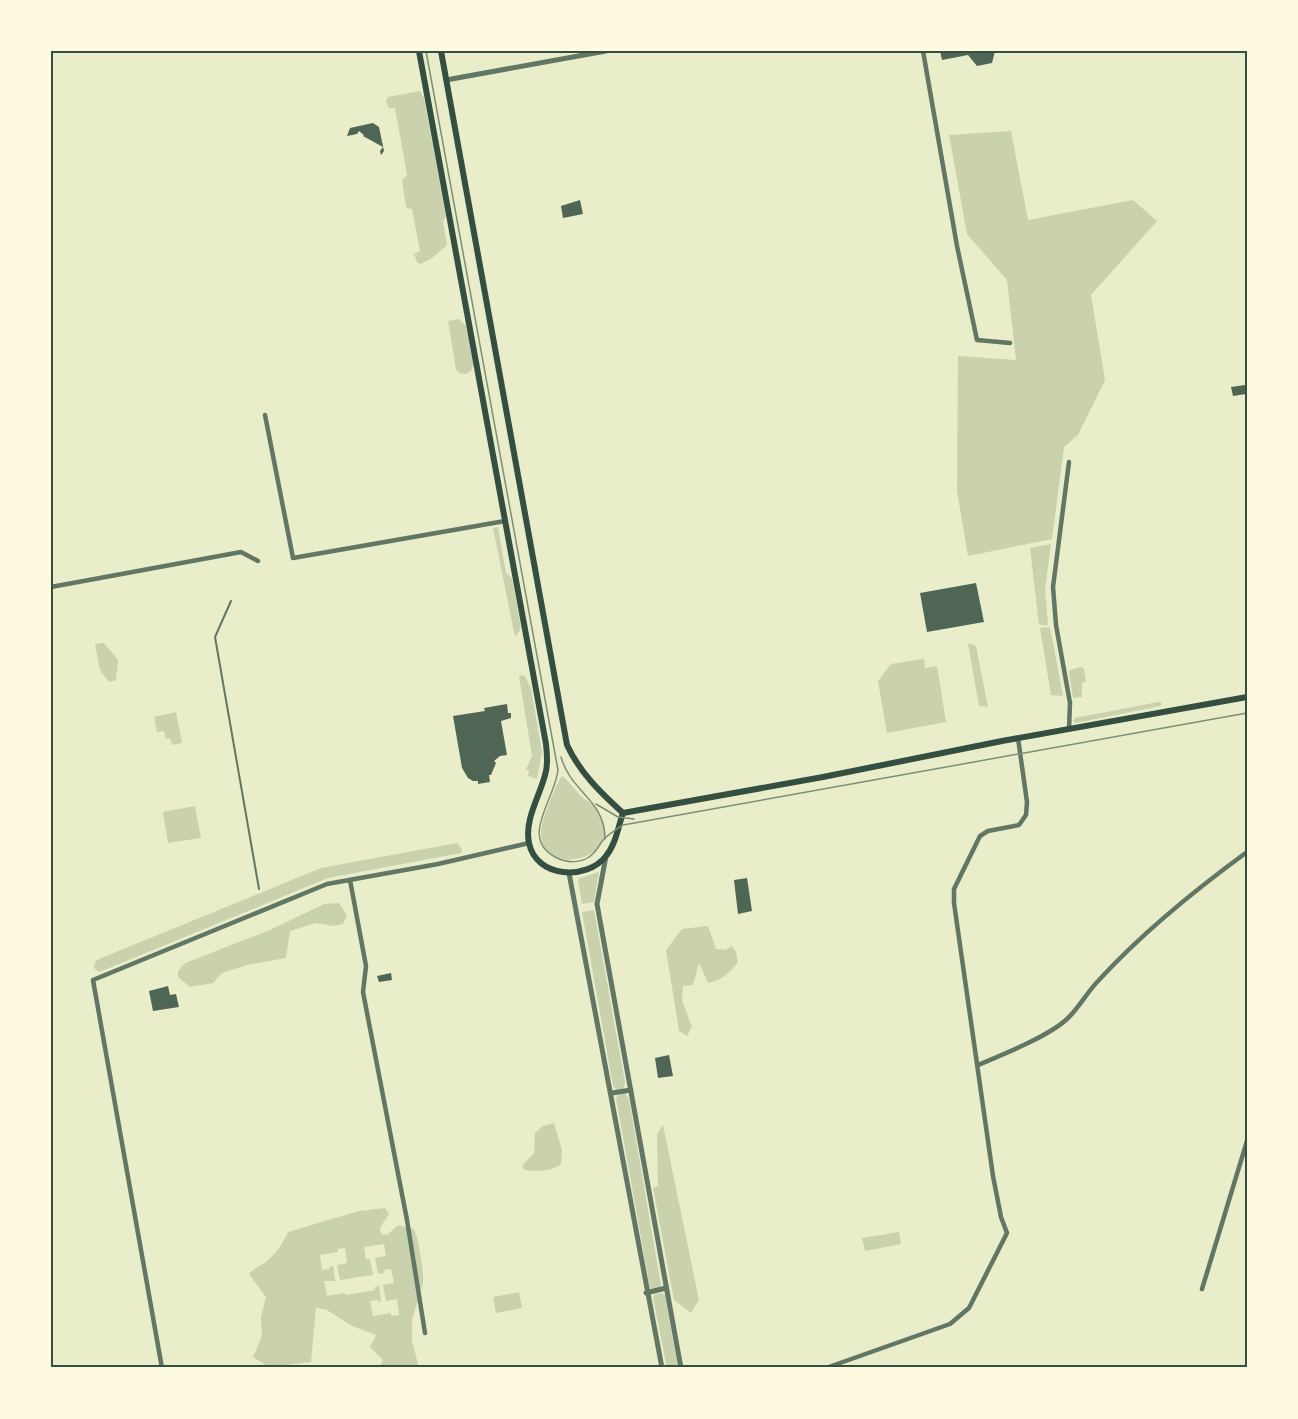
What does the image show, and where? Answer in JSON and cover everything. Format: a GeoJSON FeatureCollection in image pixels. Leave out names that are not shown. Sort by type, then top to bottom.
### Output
{"type":"FeatureCollection","features":[{"type":"Feature","properties":{"kind":"main road"},"geometry":{"type":"LineString","coordinates":[[419,51],[546,744],[546,770],[529,823],[529,843],[532,851],[554,871],[582,872],[606,856],[623,813]]}},
{"type":"Feature","properties":{"kind":"main road"},"geometry":{"type":"LineString","coordinates":[[441,51],[567,745],[591,783],[623,813]]}},
{"type":"Feature","properties":{"kind":"main road"},"geometry":{"type":"LineString","coordinates":[[623,813],[1247,697]]}},
{"type":"Feature","properties":{"kind":"street"},"geometry":{"type":"LineString","coordinates":[[446,80],[606,51]]}},
{"type":"Feature","properties":{"kind":"street"},"geometry":{"type":"LineString","coordinates":[[923,51],[956,242],[977,340],[1010,343]]}},
{"type":"Feature","properties":{"kind":"street"},"geometry":{"type":"LineString","coordinates":[[265,415],[293,558],[505,521]]}},
{"type":"Feature","properties":{"kind":"street"},"geometry":{"type":"LineString","coordinates":[[1069,462],[1053,587],[1056,625],[1070,703],[1070,729]]}},
{"type":"Feature","properties":{"kind":"street"},"geometry":{"type":"LineString","coordinates":[[51,587],[242,552],[258,561]]}},
{"type":"Feature","properties":{"kind":"street"},"geometry":{"type":"LineString","coordinates":[[826,1368],[950,1324],[969,1308],[1007,1233],[1001,1217],[993,1176],[954,903],[954,889],[980,836],[988,831],[1019,825],[1026,815],[1027,802],[1018,738]]}},
{"type":"Feature","properties":{"kind":"street"},"geometry":{"type":"LineString","coordinates":[[162,1368],[93,980],[327,884],[438,864],[529,843]]}},
{"type":"Feature","properties":{"kind":"street"},"geometry":{"type":"LineString","coordinates":[[978,1065],[1006,1053],[1068,1018],[1098,980],[1173,909],[1247,852]]}},
{"type":"Feature","properties":{"kind":"street"},"geometry":{"type":"LineString","coordinates":[[606,856],[597,904],[681,1368]]}},
{"type":"Feature","properties":{"kind":"street"},"geometry":{"type":"LineString","coordinates":[[569,873],[612,1093],[646,1293],[662,1368]]}},
{"type":"Feature","properties":{"kind":"street"},"geometry":{"type":"LineString","coordinates":[[350,880],[366,966],[363,992],[405,1211],[425,1333]]}},
{"type":"Feature","properties":{"kind":"street"},"geometry":{"type":"LineString","coordinates":[[612,1093],[631,1090]]}},
{"type":"Feature","properties":{"kind":"street"},"geometry":{"type":"LineString","coordinates":[[1202,1289],[1247,1141]]}},
{"type":"Feature","properties":{"kind":"street"},"geometry":{"type":"LineString","coordinates":[[646,1293],[666,1288]]}},
{"type":"Feature","properties":{"kind":"lane"},"geometry":{"type":"LineString","coordinates":[[231,602],[215,637],[259,889]]}},
{"type":"Feature","properties":{"kind":"green space"},"geometry":{"type":"Polygon","coordinates":[[[420,91],[424,98],[446,216],[443,221],[447,245],[431,259],[420,264],[414,254],[420,251],[412,209],[406,206],[402,180],[407,175],[395,108],[389,108],[386,102],[388,97],[420,91]]]}},
{"type":"Feature","properties":{"kind":"green space"},"geometry":{"type":"Polygon","coordinates":[[[1011,131],[1028,220],[1133,200],[1157,221],[1091,295],[1105,380],[1078,435],[1064,447],[1052,539],[968,556],[957,491],[958,356],[1016,360],[1007,280],[967,234],[949,135],[1011,131]]]}},
{"type":"Feature","properties":{"kind":"green space"},"geometry":{"type":"Polygon","coordinates":[[[459,319],[466,326],[474,363],[471,371],[466,374],[459,373],[456,369],[448,321],[459,319]]]}},
{"type":"Feature","properties":{"kind":"green space"},"geometry":{"type":"Polygon","coordinates":[[[498,527],[506,573],[512,578],[521,629],[515,637],[493,528],[498,527]]]}},
{"type":"Feature","properties":{"kind":"green space"},"geometry":{"type":"Polygon","coordinates":[[[1051,544],[1045,589],[1048,625],[1039,625],[1030,548],[1051,544]]]}},
{"type":"Feature","properties":{"kind":"green space"},"geometry":{"type":"Polygon","coordinates":[[[1050,627],[1063,696],[1051,695],[1040,628],[1050,627]]]}},
{"type":"Feature","properties":{"kind":"green space"},"geometry":{"type":"Polygon","coordinates":[[[104,643],[118,660],[116,680],[109,682],[100,670],[95,644],[104,643]]]}},
{"type":"Feature","properties":{"kind":"green space"},"geometry":{"type":"Polygon","coordinates":[[[968,643],[976,646],[988,707],[979,706],[968,643]]]}},
{"type":"Feature","properties":{"kind":"green space"},"geometry":{"type":"Polygon","coordinates":[[[924,659],[925,668],[937,666],[946,722],[887,733],[878,681],[891,664],[924,659]]]}},
{"type":"Feature","properties":{"kind":"green space"},"geometry":{"type":"Polygon","coordinates":[[[1081,667],[1084,669],[1086,682],[1082,683],[1082,697],[1073,698],[1069,673],[1070,670],[1081,667]]]}},
{"type":"Feature","properties":{"kind":"green space"},"geometry":{"type":"Polygon","coordinates":[[[519,676],[525,676],[531,688],[542,752],[537,779],[528,776],[529,771],[526,769],[532,756],[519,676]]]}},
{"type":"Feature","properties":{"kind":"green space"},"geometry":{"type":"Polygon","coordinates":[[[1161,702],[1161,706],[1076,723],[1073,721],[1075,718],[1161,702]]]}},
{"type":"Feature","properties":{"kind":"green space"},"geometry":{"type":"Polygon","coordinates":[[[176,712],[182,743],[172,745],[170,738],[166,739],[164,731],[157,732],[154,717],[176,712]]]}},
{"type":"Feature","properties":{"kind":"green space"},"geometry":{"type":"Polygon","coordinates":[[[562,776],[594,806],[604,827],[602,843],[591,854],[575,859],[559,858],[546,850],[541,834],[547,809],[562,776]]]}},
{"type":"Feature","properties":{"kind":"green space"},"geometry":{"type":"Polygon","coordinates":[[[195,806],[201,838],[168,843],[163,812],[195,806]]]}},
{"type":"Feature","properties":{"kind":"green space"},"geometry":{"type":"Polygon","coordinates":[[[457,843],[462,849],[461,853],[328,878],[102,971],[99,972],[94,968],[95,962],[99,959],[321,868],[457,843]]]}},
{"type":"Feature","properties":{"kind":"green space"},"geometry":{"type":"Polygon","coordinates":[[[599,872],[594,902],[582,904],[578,881],[580,878],[599,872]]]}},
{"type":"Feature","properties":{"kind":"green space"},"geometry":{"type":"Polygon","coordinates":[[[339,903],[347,915],[343,924],[333,926],[316,923],[290,931],[286,958],[247,965],[222,973],[213,983],[190,987],[178,977],[178,971],[185,963],[270,930],[324,904],[339,903]]]}},
{"type":"Feature","properties":{"kind":"green space"},"geometry":{"type":"Polygon","coordinates":[[[594,910],[625,1082],[624,1089],[617,1090],[613,1086],[582,912],[594,910]]]}},
{"type":"Feature","properties":{"kind":"green space"},"geometry":{"type":"Polygon","coordinates":[[[708,926],[716,949],[725,950],[732,946],[738,962],[725,976],[708,983],[699,963],[693,985],[683,986],[682,1000],[692,1027],[687,1036],[679,1031],[666,950],[682,929],[708,926]]]}},
{"type":"Feature","properties":{"kind":"green space"},"geometry":{"type":"Polygon","coordinates":[[[625,1093],[629,1099],[661,1285],[652,1290],[616,1098],[625,1093]]]}},
{"type":"Feature","properties":{"kind":"green space"},"geometry":{"type":"Polygon","coordinates":[[[554,1123],[562,1150],[561,1164],[548,1170],[525,1170],[522,1166],[534,1153],[535,1133],[543,1126],[554,1123]]]}},
{"type":"Feature","properties":{"kind":"green space"},"geometry":{"type":"Polygon","coordinates":[[[663,1125],[699,1300],[691,1313],[674,1300],[653,1188],[658,1186],[657,1134],[663,1125]]]}},
{"type":"Feature","properties":{"kind":"green space"},"geometry":{"type":"Polygon","coordinates":[[[385,1208],[389,1214],[380,1228],[381,1234],[387,1235],[398,1225],[414,1229],[423,1272],[423,1284],[412,1319],[412,1341],[419,1368],[379,1368],[383,1360],[370,1347],[376,1335],[352,1326],[327,1310],[316,1308],[311,1362],[269,1367],[253,1357],[262,1336],[261,1317],[266,1297],[249,1274],[274,1254],[288,1232],[359,1211],[385,1208]],[[384,1244],[364,1247],[366,1259],[370,1259],[373,1275],[340,1280],[337,1265],[347,1263],[345,1248],[338,1249],[338,1252],[320,1255],[322,1270],[333,1266],[335,1281],[324,1281],[327,1296],[375,1290],[375,1287],[379,1286],[381,1301],[370,1301],[373,1316],[391,1313],[391,1316],[399,1315],[397,1299],[386,1301],[383,1285],[394,1283],[391,1269],[378,1274],[375,1258],[386,1256],[384,1244]]]}},
{"type":"Feature","properties":{"kind":"green space"},"geometry":{"type":"Polygon","coordinates":[[[899,1232],[901,1244],[865,1251],[862,1238],[899,1232]]]}},
{"type":"Feature","properties":{"kind":"green space"},"geometry":{"type":"Polygon","coordinates":[[[519,1292],[522,1308],[496,1313],[493,1297],[519,1292]]]}},
{"type":"Feature","properties":{"kind":"green space"},"geometry":{"type":"Polygon","coordinates":[[[655,1294],[665,1295],[678,1368],[667,1368],[653,1298],[655,1294]]]}},
{"type":"Feature","properties":{"kind":"building"},"geometry":{"type":"Polygon","coordinates":[[[940,51],[995,51],[992,63],[977,66],[968,55],[942,60],[940,51]]]}},
{"type":"Feature","properties":{"kind":"building"},"geometry":{"type":"Polygon","coordinates":[[[373,123],[379,127],[384,151],[381,155],[380,151],[383,147],[363,136],[359,131],[357,134],[347,136],[350,128],[373,123]]]}},
{"type":"Feature","properties":{"kind":"building"},"geometry":{"type":"Polygon","coordinates":[[[580,200],[583,214],[563,218],[561,206],[580,200]]]}},
{"type":"Feature","properties":{"kind":"building"},"geometry":{"type":"Polygon","coordinates":[[[1245,385],[1246,394],[1233,396],[1231,387],[1245,385]]]}},
{"type":"Feature","properties":{"kind":"building"},"geometry":{"type":"Polygon","coordinates":[[[976,583],[984,622],[927,632],[920,593],[976,583]]]}},
{"type":"Feature","properties":{"kind":"building"},"geometry":{"type":"Polygon","coordinates":[[[507,704],[511,718],[501,721],[507,755],[500,756],[494,761],[496,763],[489,775],[490,782],[478,784],[478,781],[468,778],[462,768],[453,716],[485,711],[484,708],[507,704]]]}},
{"type":"Feature","properties":{"kind":"building"},"geometry":{"type":"Polygon","coordinates":[[[747,878],[752,911],[738,914],[734,880],[747,878]]]}},
{"type":"Feature","properties":{"kind":"building"},"geometry":{"type":"Polygon","coordinates":[[[391,973],[392,980],[379,982],[377,976],[391,973]]]}},
{"type":"Feature","properties":{"kind":"building"},"geometry":{"type":"Polygon","coordinates":[[[168,986],[170,995],[176,994],[179,1007],[153,1011],[149,991],[168,986]]]}},
{"type":"Feature","properties":{"kind":"building"},"geometry":{"type":"Polygon","coordinates":[[[669,1055],[673,1076],[658,1078],[655,1058],[669,1055]]]}},
{"type":"Feature","properties":{"kind":"tram line"},"geometry":{"type":"LineString","coordinates":[[426,51],[558,770],[539,830],[540,840],[546,850],[561,860],[578,861],[591,855],[604,839],[623,825],[1247,713]]}},
{"type":"Feature","properties":{"kind":"tram line"},"geometry":{"type":"LineString","coordinates":[[561,757],[572,779],[600,814],[605,839]]}},
{"type":"Feature","properties":{"kind":"tram line"},"geometry":{"type":"LineString","coordinates":[[596,804],[618,817],[634,819]]}}]}
